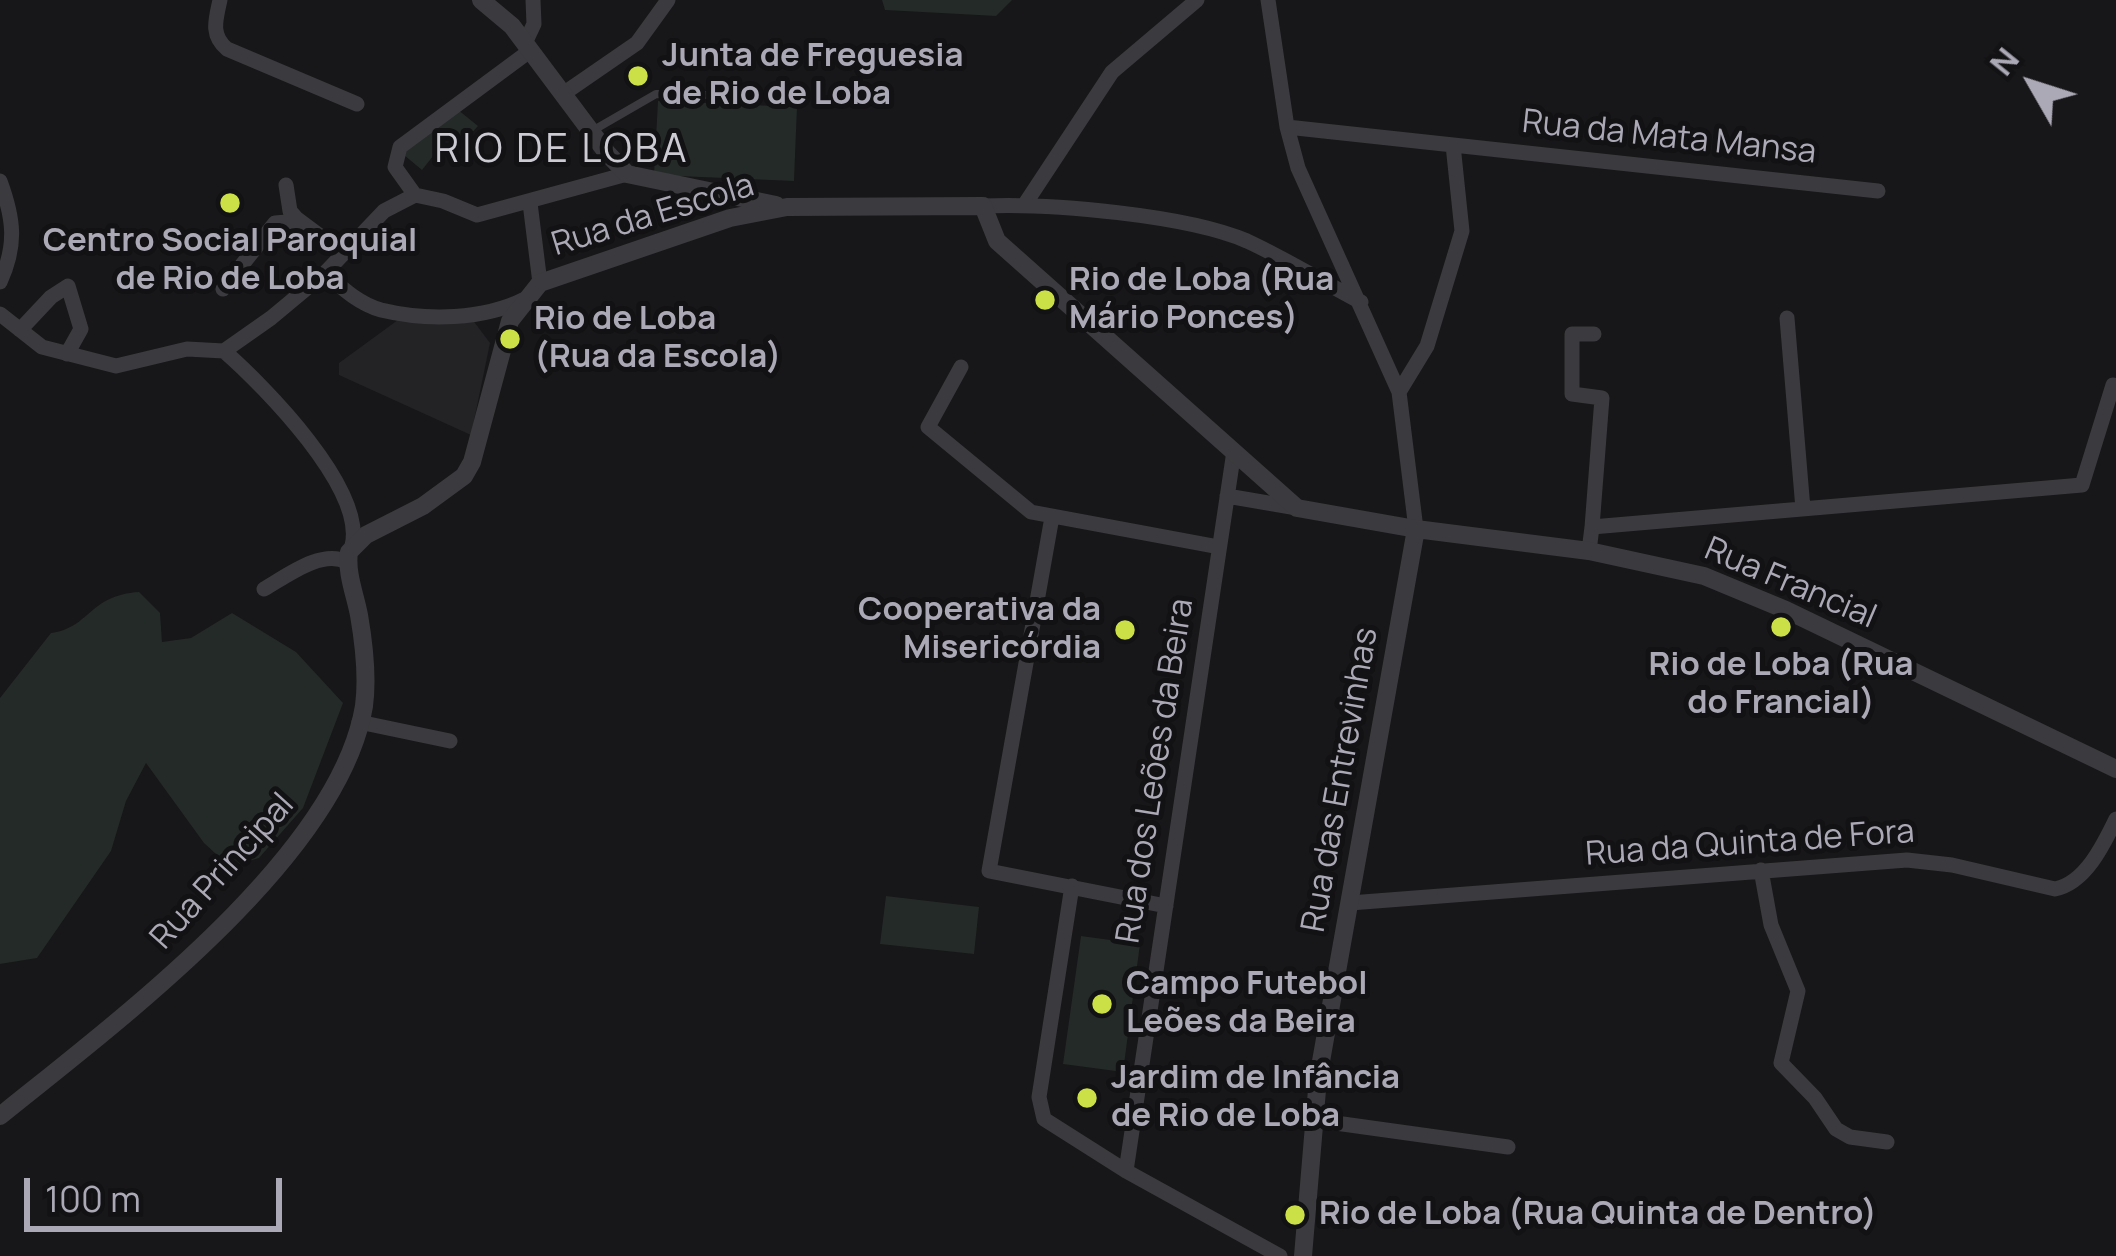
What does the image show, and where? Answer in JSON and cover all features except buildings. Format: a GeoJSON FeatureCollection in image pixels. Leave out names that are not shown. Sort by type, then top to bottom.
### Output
{"type":"FeatureCollection","features":[{"type":"Feature","properties":{"kind":"street"},"geometry":{"type":"LineString","coordinates":[[220,0],[214,28],[227,49],[357,104]]}},
{"type":"Feature","properties":{"kind":"street"},"geometry":{"type":"LineString","coordinates":[[481,0],[528,46],[627,175]]}},
{"type":"Feature","properties":{"kind":"street"},"geometry":{"type":"LineString","coordinates":[[415,195],[395,167],[400,147],[528,46],[534,25],[533,0]]}},
{"type":"Feature","properties":{"kind":"street"},"geometry":{"type":"LineString","coordinates":[[563,94],[637,43],[668,0]]}},
{"type":"Feature","properties":{"kind":"street"},"geometry":{"type":"LineString","coordinates":[[1268,0],[1287,127],[1298,168],[1400,392],[1416,529]]}},
{"type":"Feature","properties":{"kind":"street"},"geometry":{"type":"LineString","coordinates":[[1025,204],[1112,72],[1196,1]]}},
{"type":"Feature","properties":{"kind":"street","name":"Rua da Mata Mansa"},"geometry":{"type":"LineString","coordinates":[[1287,127],[1878,191]]}},
{"type":"Feature","properties":{"kind":"street"},"geometry":{"type":"LineString","coordinates":[[1400,392],[1427,346],[1462,231],[1453,145]]}},
{"type":"Feature","properties":{"kind":"street"},"geometry":{"type":"LineString","coordinates":[[0,314],[42,347],[116,366],[187,349],[224,351],[325,273],[384,211],[415,195],[477,215],[627,175],[787,207]]}},
{"type":"Feature","properties":{"kind":"street"},"geometry":{"type":"LineString","coordinates":[[0,181],[14,240],[0,282]]}},
{"type":"Feature","properties":{"kind":"street"},"geometry":{"type":"LineString","coordinates":[[286,184],[290,212],[343,253]]}},
{"type":"Feature","properties":{"kind":"street"},"geometry":{"type":"LineString","coordinates":[[685,189],[730,218],[740,207],[728,196]]}},
{"type":"Feature","properties":{"kind":"street"},"geometry":{"type":"LineString","coordinates":[[530,203],[540,283]]}},
{"type":"Feature","properties":{"kind":"street"},"geometry":{"type":"LineString","coordinates":[[1297,508],[997,241],[983,206],[1025,204],[1199,225],[1246,241],[1361,302]]}},
{"type":"Feature","properties":{"kind":"street","name":"Rua da Escola"},"geometry":{"type":"LineString","coordinates":[[350,554],[464,476],[477,445],[504,337],[525,299],[540,283],[730,218],[787,207],[983,206]]}},
{"type":"Feature","properties":{"kind":"street"},"geometry":{"type":"LineString","coordinates":[[223,289],[275,223],[298,221]]}},
{"type":"Feature","properties":{"kind":"street"},"geometry":{"type":"LineString","coordinates":[[325,273],[350,296],[380,310],[474,316],[525,299]]}},
{"type":"Feature","properties":{"kind":"street"},"geometry":{"type":"LineString","coordinates":[[20,330],[68,286],[82,329],[68,354]]}},
{"type":"Feature","properties":{"kind":"street"},"geometry":{"type":"LineString","coordinates":[[1787,318],[1803,509]]}},
{"type":"Feature","properties":{"kind":"street"},"geometry":{"type":"LineString","coordinates":[[1589,550],[1602,398],[1572,394],[1572,334],[1594,334]]}},
{"type":"Feature","properties":{"kind":"street"},"geometry":{"type":"LineString","coordinates":[[224,351],[273,398],[321,457],[355,535],[350,554],[313,562],[264,589]]}},
{"type":"Feature","properties":{"kind":"street"},"geometry":{"type":"LineString","coordinates":[[962,367],[928,427],[1030,512],[1219,547]]}},
{"type":"Feature","properties":{"kind":"street"},"geometry":{"type":"LineString","coordinates":[[1592,527],[2082,485],[2113,385]]}},
{"type":"Feature","properties":{"kind":"street","name":"Rua dos Leões da Beira"},"geometry":{"type":"LineString","coordinates":[[1126,1171],[1234,451]]}},
{"type":"Feature","properties":{"kind":"street"},"geometry":{"type":"LineString","coordinates":[[1227,496],[1297,508]]}},
{"type":"Feature","properties":{"kind":"street","name":"Rua Francial"},"geometry":{"type":"LineString","coordinates":[[1297,508],[1416,529],[1589,550],[1704,576],[2116,769]]}},
{"type":"Feature","properties":{"kind":"street"},"geometry":{"type":"LineString","coordinates":[[1052,517],[989,871],[1166,906]]}},
{"type":"Feature","properties":{"kind":"street","name":"Rua das Entrevinhas"},"geometry":{"type":"LineString","coordinates":[[1303,1256],[1318,1078],[1416,529]]}},
{"type":"Feature","properties":{"kind":"street","name":"Rua Principal"},"geometry":{"type":"LineString","coordinates":[[0,1116],[179,968],[226,923],[322,808],[341,773],[359,722],[365,669],[350,554]]}},
{"type":"Feature","properties":{"kind":"street"},"geometry":{"type":"LineString","coordinates":[[359,722],[450,741]]}},
{"type":"Feature","properties":{"kind":"street","name":"Rua da Quinta de Fora"},"geometry":{"type":"LineString","coordinates":[[1350,903],[1930,861],[2055,890],[2081,876],[2116,820]]}},
{"type":"Feature","properties":{"kind":"street"},"geometry":{"type":"LineString","coordinates":[[1761,870],[1771,925],[1798,991],[1781,1063],[1815,1098],[1836,1129],[1850,1137],[1887,1142]]}},
{"type":"Feature","properties":{"kind":"street"},"geometry":{"type":"LineString","coordinates":[[1072,886],[1040,1097],[1044,1119],[1126,1171],[1280,1256]]}},
{"type":"Feature","properties":{"kind":"street"},"geometry":{"type":"LineString","coordinates":[[1314,1120],[1508,1147]]}},
{"type":"Feature","properties":{"kind":"lane"},"geometry":{"type":"LineString","coordinates":[[591,132],[656,94],[756,96]]}},
{"type":"Feature","properties":{"kind":"shaded area"},"geometry":{"type":"Polygon","coordinates":[[[882,0],[1012,0],[996,16],[885,10],[882,0]]]}},
{"type":"Feature","properties":{"kind":"shaded area"},"geometry":{"type":"Polygon","coordinates":[[[658,101],[797,107],[794,181],[654,175],[658,101]]]}},
{"type":"Feature","properties":{"kind":"shaded area"},"geometry":{"type":"Polygon","coordinates":[[[457,109],[478,126],[461,145],[449,136],[422,170],[404,155],[411,143],[457,109]]]}},
{"type":"Feature","properties":{"kind":"shaded area"},"geometry":{"type":"Polygon","coordinates":[[[402,317],[472,319],[490,343],[471,435],[339,375],[339,363],[402,317]]]}},
{"type":"Feature","properties":{"kind":"shaded area"},"geometry":{"type":"Polygon","coordinates":[[[139,592],[160,613],[162,642],[191,638],[232,613],[296,652],[343,703],[303,808],[259,858],[230,867],[204,843],[146,763],[126,801],[111,851],[37,958],[0,964],[0,698],[51,633],[74,625],[110,599],[139,592]]]}},
{"type":"Feature","properties":{"kind":"shaded area"},"geometry":{"type":"Polygon","coordinates":[[[886,896],[979,907],[974,954],[880,944],[886,896]]]}},
{"type":"Feature","properties":{"kind":"shaded area","name":"Campo Futebol Leões da Beira"},"geometry":{"type":"Polygon","coordinates":[[[1081,936],[1140,944],[1123,1072],[1063,1064],[1081,936]]]}},
{"type":"Feature","properties":{"kind":"place","name":"Junta de Freguesia de Rio de Loba"},"geometry":{"type":"Point","coordinates":[638,76]}},
{"type":"Feature","properties":{"kind":"place","name":"Centro Social Paroquial de Rio de Loba"},"geometry":{"type":"Point","coordinates":[230,203]}},
{"type":"Feature","properties":{"kind":"place","name":"Rio de Loba (Rua Mário Ponces)"},"geometry":{"type":"Point","coordinates":[1045,300]}},
{"type":"Feature","properties":{"kind":"place","name":"Rio de Loba (Rua da Escola)"},"geometry":{"type":"Point","coordinates":[510,339]}},
{"type":"Feature","properties":{"kind":"place","name":"Rio de Loba (Rua do Francial)"},"geometry":{"type":"Point","coordinates":[1781,627]}},
{"type":"Feature","properties":{"kind":"place","name":"Cooperativa da Misericórdia"},"geometry":{"type":"Point","coordinates":[1125,630]}},
{"type":"Feature","properties":{"kind":"place","name":"Campo Futebol Leões da Beira"},"geometry":{"type":"Point","coordinates":[1102,1004]}},
{"type":"Feature","properties":{"kind":"place","name":"Jardim de Infância de Rio de Loba"},"geometry":{"type":"Point","coordinates":[1087,1098]}},
{"type":"Feature","properties":{"kind":"place","name":"Rio de Loba (Rua Quinta de Dentro)"},"geometry":{"type":"Point","coordinates":[1295,1215]}},
{"type":"Feature","properties":{"kind":"district","name":"RIO DE LOBA"},"geometry":{"type":"Point","coordinates":[562,151]}}]}
